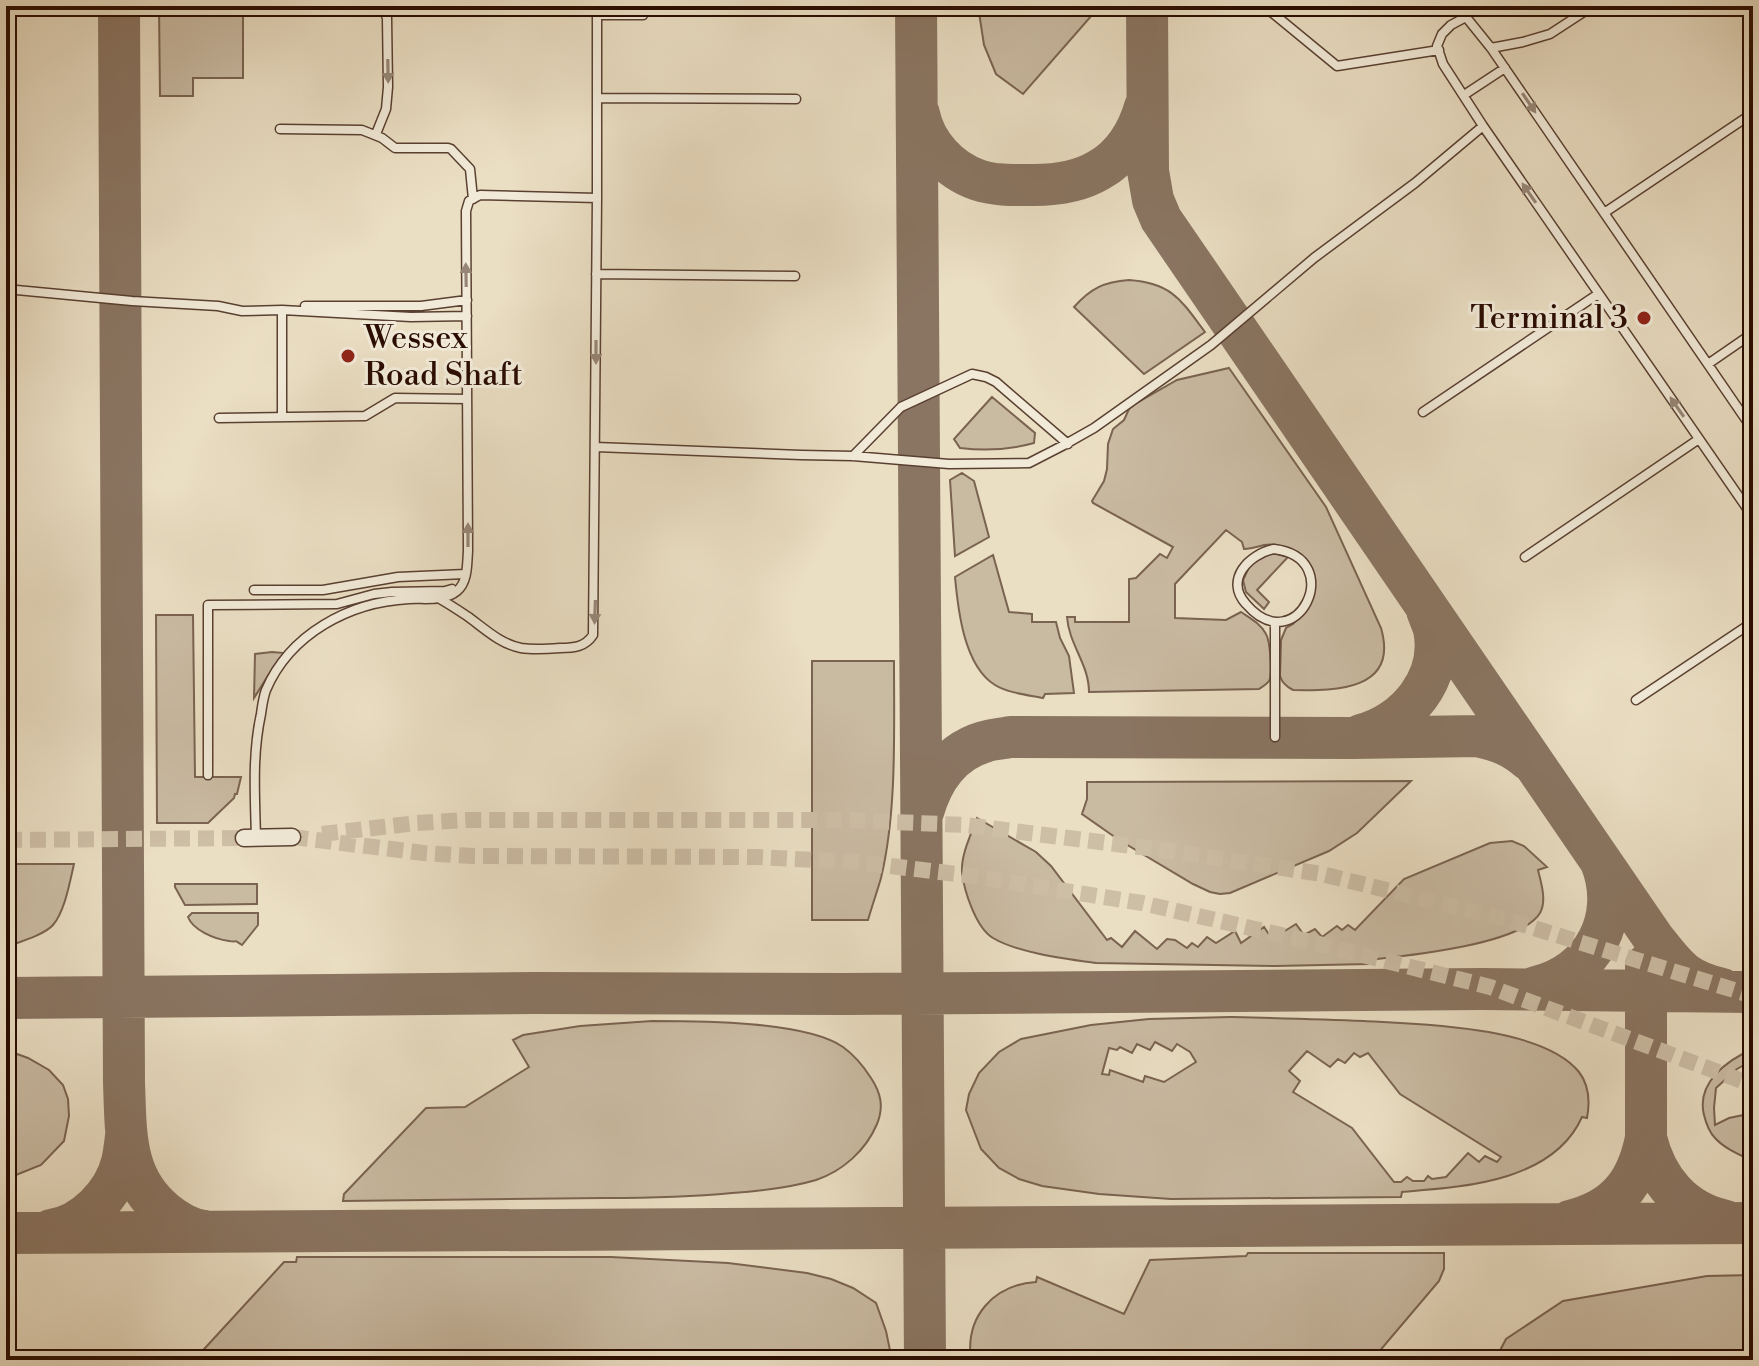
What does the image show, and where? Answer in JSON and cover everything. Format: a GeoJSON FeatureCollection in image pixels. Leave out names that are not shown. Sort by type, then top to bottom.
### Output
{"type":"FeatureCollection","features":[{"type":"Feature","properties":{"kind":"street"},"geometry":{"type":"LineString","coordinates":[[250,838],[292,837]]}},
{"type":"Feature","properties":{"kind":"lane"},"geometry":{"type":"LineString","coordinates":[[376,134],[386,109],[388,87],[387,18],[382,6]]}},
{"type":"Feature","properties":{"kind":"lane"},"geometry":{"type":"LineString","coordinates":[[440,599],[469,617],[485,632],[525,649],[572,648],[590,640],[593,635],[597,11],[643,15],[643,6]]}},
{"type":"Feature","properties":{"kind":"lane"},"geometry":{"type":"LineString","coordinates":[[1264,6],[1337,66],[1439,50]]}},
{"type":"Feature","properties":{"kind":"lane"},"geometry":{"type":"LineString","coordinates":[[1460,6],[1753,430]]}},
{"type":"Feature","properties":{"kind":"lane"},"geometry":{"type":"LineString","coordinates":[[1491,48],[1550,34],[1593,6]]}},
{"type":"Feature","properties":{"kind":"lane"},"geometry":{"type":"LineString","coordinates":[[1466,17],[1442,34],[1437,46],[1443,64],[1753,517]]}},
{"type":"Feature","properties":{"kind":"lane"},"geometry":{"type":"LineString","coordinates":[[1464,95],[1505,68]]}},
{"type":"Feature","properties":{"kind":"lane"},"geometry":{"type":"LineString","coordinates":[[597,98],[796,99]]}},
{"type":"Feature","properties":{"kind":"lane"},"geometry":{"type":"LineString","coordinates":[[1604,213],[1753,113]]}},
{"type":"Feature","properties":{"kind":"lane"},"geometry":{"type":"LineString","coordinates":[[596,447],[853,456],[949,464],[1029,463],[1094,428],[1211,345],[1314,258],[1415,183],[1483,126]]}},
{"type":"Feature","properties":{"kind":"lane"},"geometry":{"type":"LineString","coordinates":[[280,129],[352,129],[376,134],[395,148],[451,149],[470,169],[473,199]]}},
{"type":"Feature","properties":{"kind":"lane"},"geometry":{"type":"LineString","coordinates":[[250,838],[258,729],[265,692],[284,659],[310,633],[334,618],[369,605],[406,599],[440,599],[456,592],[464,579],[468,551],[466,211],[469,201],[480,195],[597,198]]}},
{"type":"Feature","properties":{"kind":"lane"},"geometry":{"type":"LineString","coordinates":[[596,274],[795,276]]}},
{"type":"Feature","properties":{"kind":"lane"},"geometry":{"type":"LineString","coordinates":[[6,289],[218,306],[242,311],[467,316]]}},
{"type":"Feature","properties":{"kind":"lane"},"geometry":{"type":"LineString","coordinates":[[1423,412],[1598,294]]}},
{"type":"Feature","properties":{"kind":"lane"},"geometry":{"type":"LineString","coordinates":[[256,306],[421,306],[467,300]]}},
{"type":"Feature","properties":{"kind":"lane"},"geometry":{"type":"LineString","coordinates":[[282,310],[282,417]]}},
{"type":"Feature","properties":{"kind":"lane"},"geometry":{"type":"LineString","coordinates":[[1708,364],[1753,333]]}},
{"type":"Feature","properties":{"kind":"lane"},"geometry":{"type":"LineString","coordinates":[[853,456],[901,407],[972,374],[996,382],[1068,444]]}},
{"type":"Feature","properties":{"kind":"lane"},"geometry":{"type":"LineString","coordinates":[[219,418],[365,416],[395,398],[467,399]]}},
{"type":"Feature","properties":{"kind":"lane"},"geometry":{"type":"LineString","coordinates":[[1525,557],[1699,439]]}},
{"type":"Feature","properties":{"kind":"lane"},"geometry":{"type":"LineString","coordinates":[[1274,549],[1294,554],[1309,571],[1312,583],[1306,606],[1292,618],[1275,623],[1268,622],[1246,605],[1239,583],[1240,574],[1249,560],[1274,549]]}},
{"type":"Feature","properties":{"kind":"lane"},"geometry":{"type":"LineString","coordinates":[[254,590],[323,590],[398,577],[464,579]]}},
{"type":"Feature","properties":{"kind":"lane"},"geometry":{"type":"LineString","coordinates":[[208,775],[208,605],[337,604],[374,594],[445,591],[455,588],[464,579]]}},
{"type":"Feature","properties":{"kind":"lane"},"geometry":{"type":"LineString","coordinates":[[1636,700],[1753,622]]}},
{"type":"Feature","properties":{"kind":"lane"},"geometry":{"type":"LineString","coordinates":[[1275,623],[1275,737]]}},
{"type":"Feature","properties":{"kind":"shaded area"},"geometry":{"type":"Polygon","coordinates":[[[159,6],[243,6],[243,78],[193,78],[193,96],[160,96],[159,6]]]}},
{"type":"Feature","properties":{"kind":"shaded area"},"geometry":{"type":"Polygon","coordinates":[[[978,6],[1100,6],[1023,94],[996,74],[984,45],[978,6]]]}},
{"type":"Feature","properties":{"kind":"shaded area"},"geometry":{"type":"Polygon","coordinates":[[[1129,280],[1166,289],[1205,332],[1144,374],[1074,307],[1098,287],[1129,280]]]}},
{"type":"Feature","properties":{"kind":"shaded area"},"geometry":{"type":"Polygon","coordinates":[[[1229,368],[1326,507],[1381,628],[1384,649],[1381,664],[1373,675],[1345,687],[1293,690],[1287,686],[1280,676],[1281,640],[1286,628],[1308,607],[1314,589],[1298,553],[1273,545],[1244,549],[1242,542],[1226,530],[1175,584],[1175,618],[1226,620],[1241,612],[1252,619],[1266,634],[1271,665],[1268,682],[1259,689],[1089,692],[1086,672],[1071,637],[1067,617],[1075,617],[1075,622],[1129,622],[1129,579],[1136,578],[1160,554],[1167,558],[1173,547],[1093,503],[1104,481],[1113,429],[1135,404],[1177,380],[1229,368]]]}},
{"type":"Feature","properties":{"kind":"shaded area"},"geometry":{"type":"Polygon","coordinates":[[[992,397],[1035,433],[1034,443],[997,449],[960,448],[954,439],[992,397]]]}},
{"type":"Feature","properties":{"kind":"shaded area"},"geometry":{"type":"Polygon","coordinates":[[[962,473],[974,481],[989,537],[955,556],[950,480],[962,473]]]}},
{"type":"Feature","properties":{"kind":"shaded area"},"geometry":{"type":"Polygon","coordinates":[[[1270,554],[1288,557],[1257,590],[1269,602],[1264,609],[1246,592],[1243,580],[1255,560],[1270,554]]]}},
{"type":"Feature","properties":{"kind":"shaded area"},"geometry":{"type":"Polygon","coordinates":[[[993,555],[1009,612],[1032,614],[1032,622],[1056,622],[1069,656],[1074,693],[1045,694],[1043,698],[1012,692],[995,685],[976,665],[964,636],[955,577],[993,555]]]}},
{"type":"Feature","properties":{"kind":"shaded area"},"geometry":{"type":"Polygon","coordinates":[[[156,615],[193,615],[195,777],[241,777],[237,794],[208,823],[157,823],[156,615]]]}},
{"type":"Feature","properties":{"kind":"shaded area"},"geometry":{"type":"Polygon","coordinates":[[[284,653],[254,698],[255,654],[284,653]]]}},
{"type":"Feature","properties":{"kind":"shaded area"},"geometry":{"type":"Polygon","coordinates":[[[812,661],[894,661],[894,770],[890,826],[881,878],[868,920],[812,920],[812,661]]]}},
{"type":"Feature","properties":{"kind":"shaded area"},"geometry":{"type":"Polygon","coordinates":[[[1411,781],[1357,833],[1329,851],[1230,893],[1210,892],[1193,884],[1082,814],[1087,799],[1087,782],[1411,781]]]}},
{"type":"Feature","properties":{"kind":"shaded area"},"geometry":{"type":"Polygon","coordinates":[[[977,818],[1036,852],[1051,866],[1107,940],[1111,938],[1122,947],[1135,931],[1157,949],[1167,939],[1187,948],[1192,943],[1198,947],[1207,937],[1216,943],[1235,931],[1241,943],[1264,927],[1272,939],[1296,924],[1304,935],[1315,929],[1322,937],[1337,926],[1342,930],[1348,925],[1355,930],[1404,879],[1490,843],[1512,841],[1524,846],[1547,867],[1538,870],[1543,903],[1540,913],[1529,924],[1510,933],[1461,947],[1368,960],[1368,964],[1276,966],[1071,960],[1003,943],[981,926],[968,899],[962,872],[965,851],[977,818]]]}},
{"type":"Feature","properties":{"kind":"shaded area"},"geometry":{"type":"Polygon","coordinates":[[[6,864],[74,864],[64,904],[53,925],[38,935],[6,947],[6,864]]]}},
{"type":"Feature","properties":{"kind":"shaded area"},"geometry":{"type":"Polygon","coordinates":[[[175,884],[257,884],[257,904],[185,905],[175,884]]]}},
{"type":"Feature","properties":{"kind":"shaded area"},"geometry":{"type":"Polygon","coordinates":[[[192,913],[258,913],[258,925],[242,945],[199,930],[188,917],[192,913]]]}},
{"type":"Feature","properties":{"kind":"shaded area"},"geometry":{"type":"Polygon","coordinates":[[[1230,1017],[1364,1021],[1446,1026],[1509,1036],[1538,1045],[1561,1057],[1579,1072],[1588,1094],[1587,1118],[1582,1117],[1568,1139],[1550,1155],[1528,1168],[1478,1183],[1402,1192],[1401,1197],[1171,1199],[1099,1194],[1042,1186],[1019,1179],[999,1168],[981,1149],[966,1110],[969,1094],[979,1073],[999,1052],[1021,1039],[1091,1025],[1149,1019],[1230,1017]],[[1155,1042],[1150,1050],[1137,1044],[1132,1053],[1120,1047],[1117,1050],[1109,1048],[1102,1074],[1109,1075],[1110,1070],[1143,1082],[1145,1076],[1164,1082],[1196,1062],[1190,1052],[1177,1044],[1172,1051],[1155,1042]],[[1307,1051],[1289,1071],[1300,1081],[1293,1092],[1352,1128],[1394,1182],[1401,1182],[1407,1177],[1413,1181],[1424,1181],[1428,1176],[1432,1179],[1446,1177],[1468,1153],[1479,1162],[1485,1156],[1497,1162],[1501,1157],[1400,1094],[1368,1053],[1360,1057],[1354,1053],[1345,1063],[1338,1059],[1330,1067],[1307,1051]]]}},
{"type":"Feature","properties":{"kind":"shaded area"},"geometry":{"type":"Polygon","coordinates":[[[652,1021],[751,1024],[826,1038],[851,1054],[874,1084],[881,1106],[877,1124],[860,1151],[835,1171],[816,1180],[775,1189],[653,1197],[343,1201],[344,1194],[426,1108],[465,1107],[529,1067],[513,1040],[523,1035],[580,1026],[652,1021]]]}},
{"type":"Feature","properties":{"kind":"shaded area"},"geometry":{"type":"Polygon","coordinates":[[[1753,1049],[1753,1060],[1737,1069],[1716,1088],[1714,1108],[1715,1125],[1729,1118],[1753,1113],[1753,1161],[1728,1149],[1713,1136],[1704,1115],[1703,1103],[1709,1083],[1716,1074],[1733,1059],[1753,1049]]]}},
{"type":"Feature","properties":{"kind":"shaded area"},"geometry":{"type":"Polygon","coordinates":[[[6,1050],[49,1070],[63,1085],[69,1116],[64,1141],[41,1165],[6,1179],[6,1050]]]}},
{"type":"Feature","properties":{"kind":"shaded area"},"geometry":{"type":"Polygon","coordinates":[[[1248,1253],[1444,1253],[1444,1269],[1439,1281],[1372,1360],[971,1360],[973,1330],[985,1306],[1007,1289],[1036,1282],[1037,1277],[1124,1314],[1150,1260],[1246,1256],[1248,1253]]]}},
{"type":"Feature","properties":{"kind":"shaded area"},"geometry":{"type":"Polygon","coordinates":[[[297,1257],[611,1257],[728,1263],[807,1273],[853,1288],[876,1303],[892,1360],[194,1360],[284,1262],[296,1262],[297,1257]]]}},
{"type":"Feature","properties":{"kind":"shaded area"},"geometry":{"type":"Polygon","coordinates":[[[1753,1275],[1753,1360],[1495,1360],[1506,1339],[1563,1301],[1707,1276],[1753,1275]]]}},
{"type":"Feature","properties":{"kind":"taxiway"},"geometry":{"type":"LineString","coordinates":[[119,6],[125,1119],[134,1169],[151,1199],[178,1221],[204,1231]]}},
{"type":"Feature","properties":{"kind":"taxiway"},"geometry":{"type":"LineString","coordinates":[[916,6],[925,1360]]}},
{"type":"Feature","properties":{"kind":"taxiway"},"geometry":{"type":"LineString","coordinates":[[1147,6],[1148,171],[1153,200],[1161,219],[1654,939],[1682,972],[1722,989]]}},
{"type":"Feature","properties":{"kind":"taxiway"},"geometry":{"type":"LineString","coordinates":[[919,114],[933,145],[948,163],[967,176],[999,184],[1042,185],[1075,180],[1108,165],[1128,143],[1145,107]]}},
{"type":"Feature","properties":{"kind":"taxiway"},"geometry":{"type":"LineString","coordinates":[[1361,735],[1378,729],[1407,709],[1427,681],[1436,647],[1427,610]]}},
{"type":"Feature","properties":{"kind":"taxiway"},"geometry":{"type":"LineString","coordinates":[[923,812],[937,778],[952,760],[987,741],[1010,737],[1477,736],[1504,744],[1529,760]]}},
{"type":"Feature","properties":{"kind":"taxiway"},"geometry":{"type":"LineString","coordinates":[[1536,987],[1573,970],[1598,940],[1608,903],[1601,862]]}},
{"type":"Feature","properties":{"kind":"taxiway"},"geometry":{"type":"LineString","coordinates":[[1570,1221],[1612,1202],[1630,1181],[1642,1154],[1646,1138],[1646,965]]}},
{"type":"Feature","properties":{"kind":"taxiway"},"geometry":{"type":"LineString","coordinates":[[6,998],[1482,989],[1753,992]]}},
{"type":"Feature","properties":{"kind":"taxiway"},"geometry":{"type":"LineString","coordinates":[[51,1230],[75,1222],[105,1196],[118,1174],[126,1136]]}},
{"type":"Feature","properties":{"kind":"taxiway"},"geometry":{"type":"LineString","coordinates":[[1646,1138],[1657,1167],[1673,1192],[1696,1210],[1726,1221]]}},
{"type":"Feature","properties":{"kind":"taxiway"},"geometry":{"type":"LineString","coordinates":[[6,1233],[1753,1223]]}},
{"type":"Feature","properties":{"kind":"tunnel"},"geometry":{"type":"LineString","coordinates":[[322,834],[467,820],[846,820],[965,825],[1322,874],[1508,920],[1753,996]]}},
{"type":"Feature","properties":{"kind":"tunnel"},"geometry":{"type":"LineString","coordinates":[[292,837],[473,856],[757,857],[857,862],[965,875],[1142,903],[1490,987],[1753,1085]]}},
{"type":"Feature","properties":{"kind":"tunnel"},"geometry":{"type":"LineString","coordinates":[[6,840],[244,838]]}},
{"type":"Feature","properties":{"kind":"place","name":"Terminal 3"},"geometry":{"type":"Point","coordinates":[1644,318]}},
{"type":"Feature","properties":{"kind":"place","name":"Wessex Road Shaft"},"geometry":{"type":"Point","coordinates":[348,356]}}]}
